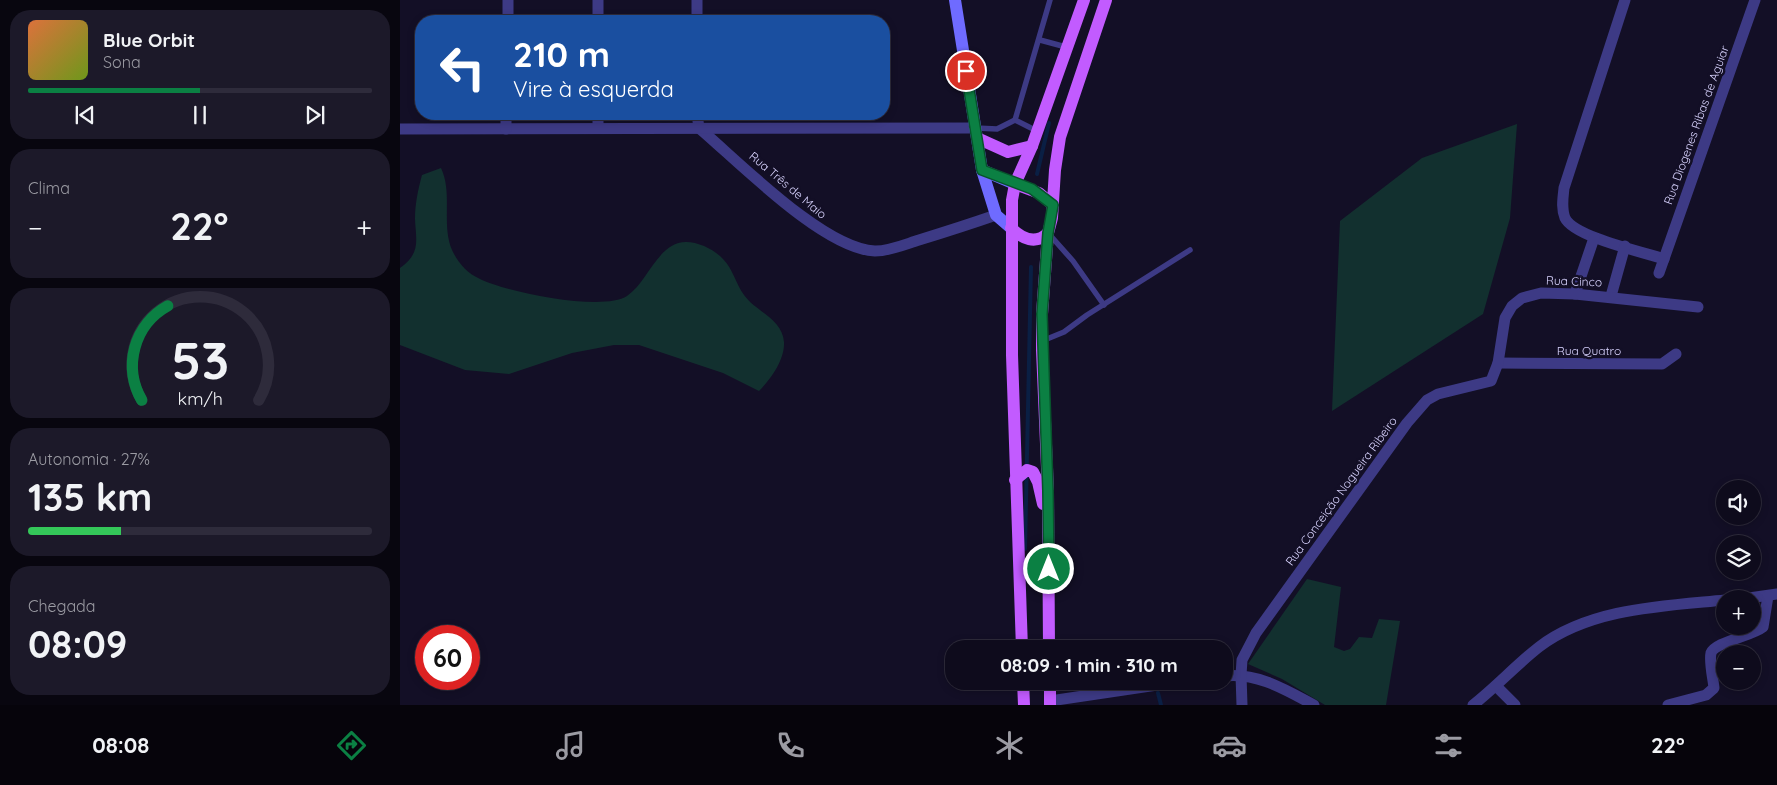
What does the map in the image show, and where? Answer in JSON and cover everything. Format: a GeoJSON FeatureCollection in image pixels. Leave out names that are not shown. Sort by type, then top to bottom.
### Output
{"type":"FeatureCollection","features":[{"type":"Feature","properties":{"kind":"main road"},"geometry":{"type":"LineString","coordinates":[[1022,640],[1015,480],[1012,200],[1015,184],[1032,146],[1084,0]]}},
{"type":"Feature","properties":{"kind":"main road"},"geometry":{"type":"LineString","coordinates":[[1049,640],[1048,529],[1042,341],[1048,233],[1060,137],[1106,0]]}},
{"type":"Feature","properties":{"kind":"main road"},"geometry":{"type":"LineString","coordinates":[[977,133],[1008,152],[1032,146]]}},
{"type":"Feature","properties":{"kind":"main road"},"geometry":{"type":"LineString","coordinates":[[1015,184],[1039,193],[1053,205]]}},
{"type":"Feature","properties":{"kind":"main road"},"geometry":{"type":"LineString","coordinates":[[1011,228],[1020,237],[1030,240],[1044,238],[1048,233]]}},
{"type":"Feature","properties":{"kind":"main road"},"geometry":{"type":"LineString","coordinates":[[1015,480],[1027,470],[1036,475],[1048,529]]}},
{"type":"Feature","properties":{"kind":"main road"},"geometry":{"type":"LineString","coordinates":[[1023,690],[1024,705]]}},
{"type":"Feature","properties":{"kind":"main road"},"geometry":{"type":"LineString","coordinates":[[1050,690],[1050,703]]}},
{"type":"Feature","properties":{"kind":"street"},"geometry":{"type":"LineString","coordinates":[[508,0],[508,15]]}},
{"type":"Feature","properties":{"kind":"street"},"geometry":{"type":"LineString","coordinates":[[598,0],[598,15]]}},
{"type":"Feature","properties":{"kind":"street"},"geometry":{"type":"LineString","coordinates":[[697,0],[697,15]]}},
{"type":"Feature","properties":{"kind":"street"},"geometry":{"type":"LineString","coordinates":[[955,0],[982,170],[996,215],[1011,228]]}},
{"type":"Feature","properties":{"kind":"street"},"geometry":{"type":"LineString","coordinates":[[1625,0],[1564,188],[1562,206],[1566,220],[1573,228],[1594,238],[1664,259]]}},
{"type":"Feature","properties":{"kind":"street","name":"Rua Diogenes Ribas de Aguiar"},"geometry":{"type":"LineString","coordinates":[[1659,273],[1755,0]]}},
{"type":"Feature","properties":{"kind":"street"},"geometry":{"type":"LineString","coordinates":[[506,120],[506,129]]}},
{"type":"Feature","properties":{"kind":"street"},"geometry":{"type":"LineString","coordinates":[[598,120],[598,128]]}},
{"type":"Feature","properties":{"kind":"street"},"geometry":{"type":"LineString","coordinates":[[698,120],[699,128]]}},
{"type":"Feature","properties":{"kind":"street"},"geometry":{"type":"LineString","coordinates":[[400,129],[699,128],[977,133]]}},
{"type":"Feature","properties":{"kind":"street","name":"Rua Três de Maio"},"geometry":{"type":"LineString","coordinates":[[699,128],[804,219],[832,237],[855,247],[875,251],[894,248],[996,215]]}},
{"type":"Feature","properties":{"kind":"street"},"geometry":{"type":"LineString","coordinates":[[982,170],[1015,184]]}},
{"type":"Feature","properties":{"kind":"street"},"geometry":{"type":"LineString","coordinates":[[1576,294],[1594,238]]}},
{"type":"Feature","properties":{"kind":"street"},"geometry":{"type":"LineString","coordinates":[[1611,296],[1625,246]]}},
{"type":"Feature","properties":{"kind":"street","name":"Rua Cinco"},"geometry":{"type":"LineString","coordinates":[[1498,364],[1505,318],[1512,306],[1522,298],[1540,293],[1576,294],[1611,296],[1698,307]]}},
{"type":"Feature","properties":{"kind":"street","name":"Rua Quatro"},"geometry":{"type":"LineString","coordinates":[[1498,364],[1662,364],[1676,354]]}},
{"type":"Feature","properties":{"kind":"street","name":"Rua Conceição Nogueira Ribeiro"},"geometry":{"type":"LineString","coordinates":[[1241,675],[1242,660],[1271,609],[1407,423],[1427,400],[1438,394],[1491,381],[1498,364]]}},
{"type":"Feature","properties":{"kind":"street"},"geometry":{"type":"LineString","coordinates":[[1668,705],[1706,696],[1714,688],[1711,654],[1716,647],[1755,633],[1762,628],[1772,595]]}},
{"type":"Feature","properties":{"kind":"street"},"geometry":{"type":"LineString","coordinates":[[1481,702],[1540,647],[1564,632],[1589,622],[1634,610],[1716,601]]}},
{"type":"Feature","properties":{"kind":"street"},"geometry":{"type":"LineString","coordinates":[[1233,675],[1241,675],[1278,686],[1314,705]]}},
{"type":"Feature","properties":{"kind":"street"},"geometry":{"type":"LineString","coordinates":[[1241,675],[1242,705]]}},
{"type":"Feature","properties":{"kind":"street"},"geometry":{"type":"LineString","coordinates":[[1496,686],[1514,705]]}},
{"type":"Feature","properties":{"kind":"street"},"geometry":{"type":"LineString","coordinates":[[1050,703],[1129,690]]}},
{"type":"Feature","properties":{"kind":"lane"},"geometry":{"type":"LineString","coordinates":[[977,133],[997,129],[1016,120],[1050,0]]}},
{"type":"Feature","properties":{"kind":"lane"},"geometry":{"type":"LineString","coordinates":[[1040,40],[1066,47]]}},
{"type":"Feature","properties":{"kind":"lane"},"geometry":{"type":"LineString","coordinates":[[1016,120],[1037,130]]}},
{"type":"Feature","properties":{"kind":"lane"},"geometry":{"type":"LineString","coordinates":[[1048,233],[1073,261],[1104,305]]}},
{"type":"Feature","properties":{"kind":"lane"},"geometry":{"type":"LineString","coordinates":[[1042,341],[1064,332],[1190,250]]}},
{"type":"Feature","properties":{"kind":"green space"},"geometry":{"type":"Polygon","coordinates":[[[1517,124],[1510,218],[1483,314],[1332,411],[1340,221],[1422,158],[1517,124]]]}},
{"type":"Feature","properties":{"kind":"green space"},"geometry":{"type":"Polygon","coordinates":[[[441,168],[446,188],[447,230],[452,250],[463,267],[475,277],[511,289],[554,298],[598,302],[615,300],[627,296],[634,290],[668,248],[686,242],[696,243],[711,250],[723,259],[744,295],[779,327],[784,342],[784,349],[776,369],[759,391],[723,373],[639,345],[614,345],[572,353],[509,374],[465,370],[400,345],[400,268],[411,257],[416,246],[415,219],[422,175],[441,168]]]}},
{"type":"Feature","properties":{"kind":"green space"},"geometry":{"type":"Polygon","coordinates":[[[1307,579],[1341,587],[1334,647],[1344,651],[1350,649],[1359,637],[1372,638],[1379,619],[1400,621],[1386,705],[1325,705],[1282,679],[1248,664],[1307,579]]]}},
{"type":"Feature","properties":{"kind":"waterway"},"geometry":{"type":"LineString","coordinates":[[1037,174],[1049,123]]}},
{"type":"Feature","properties":{"kind":"waterway"},"geometry":{"type":"LineString","coordinates":[[1025,549],[1031,267]]}},
{"type":"Feature","properties":{"kind":"waterway"},"geometry":{"type":"LineString","coordinates":[[1158,693],[1161,705]]}},
{"type":"Feature","properties":{"kind":"route"},"geometry":{"type":"LineString","coordinates":[[966,71],[982,170],[1032,189],[1045,197],[1053,205],[1048,233],[1042,314],[1049,569]]}}]}
